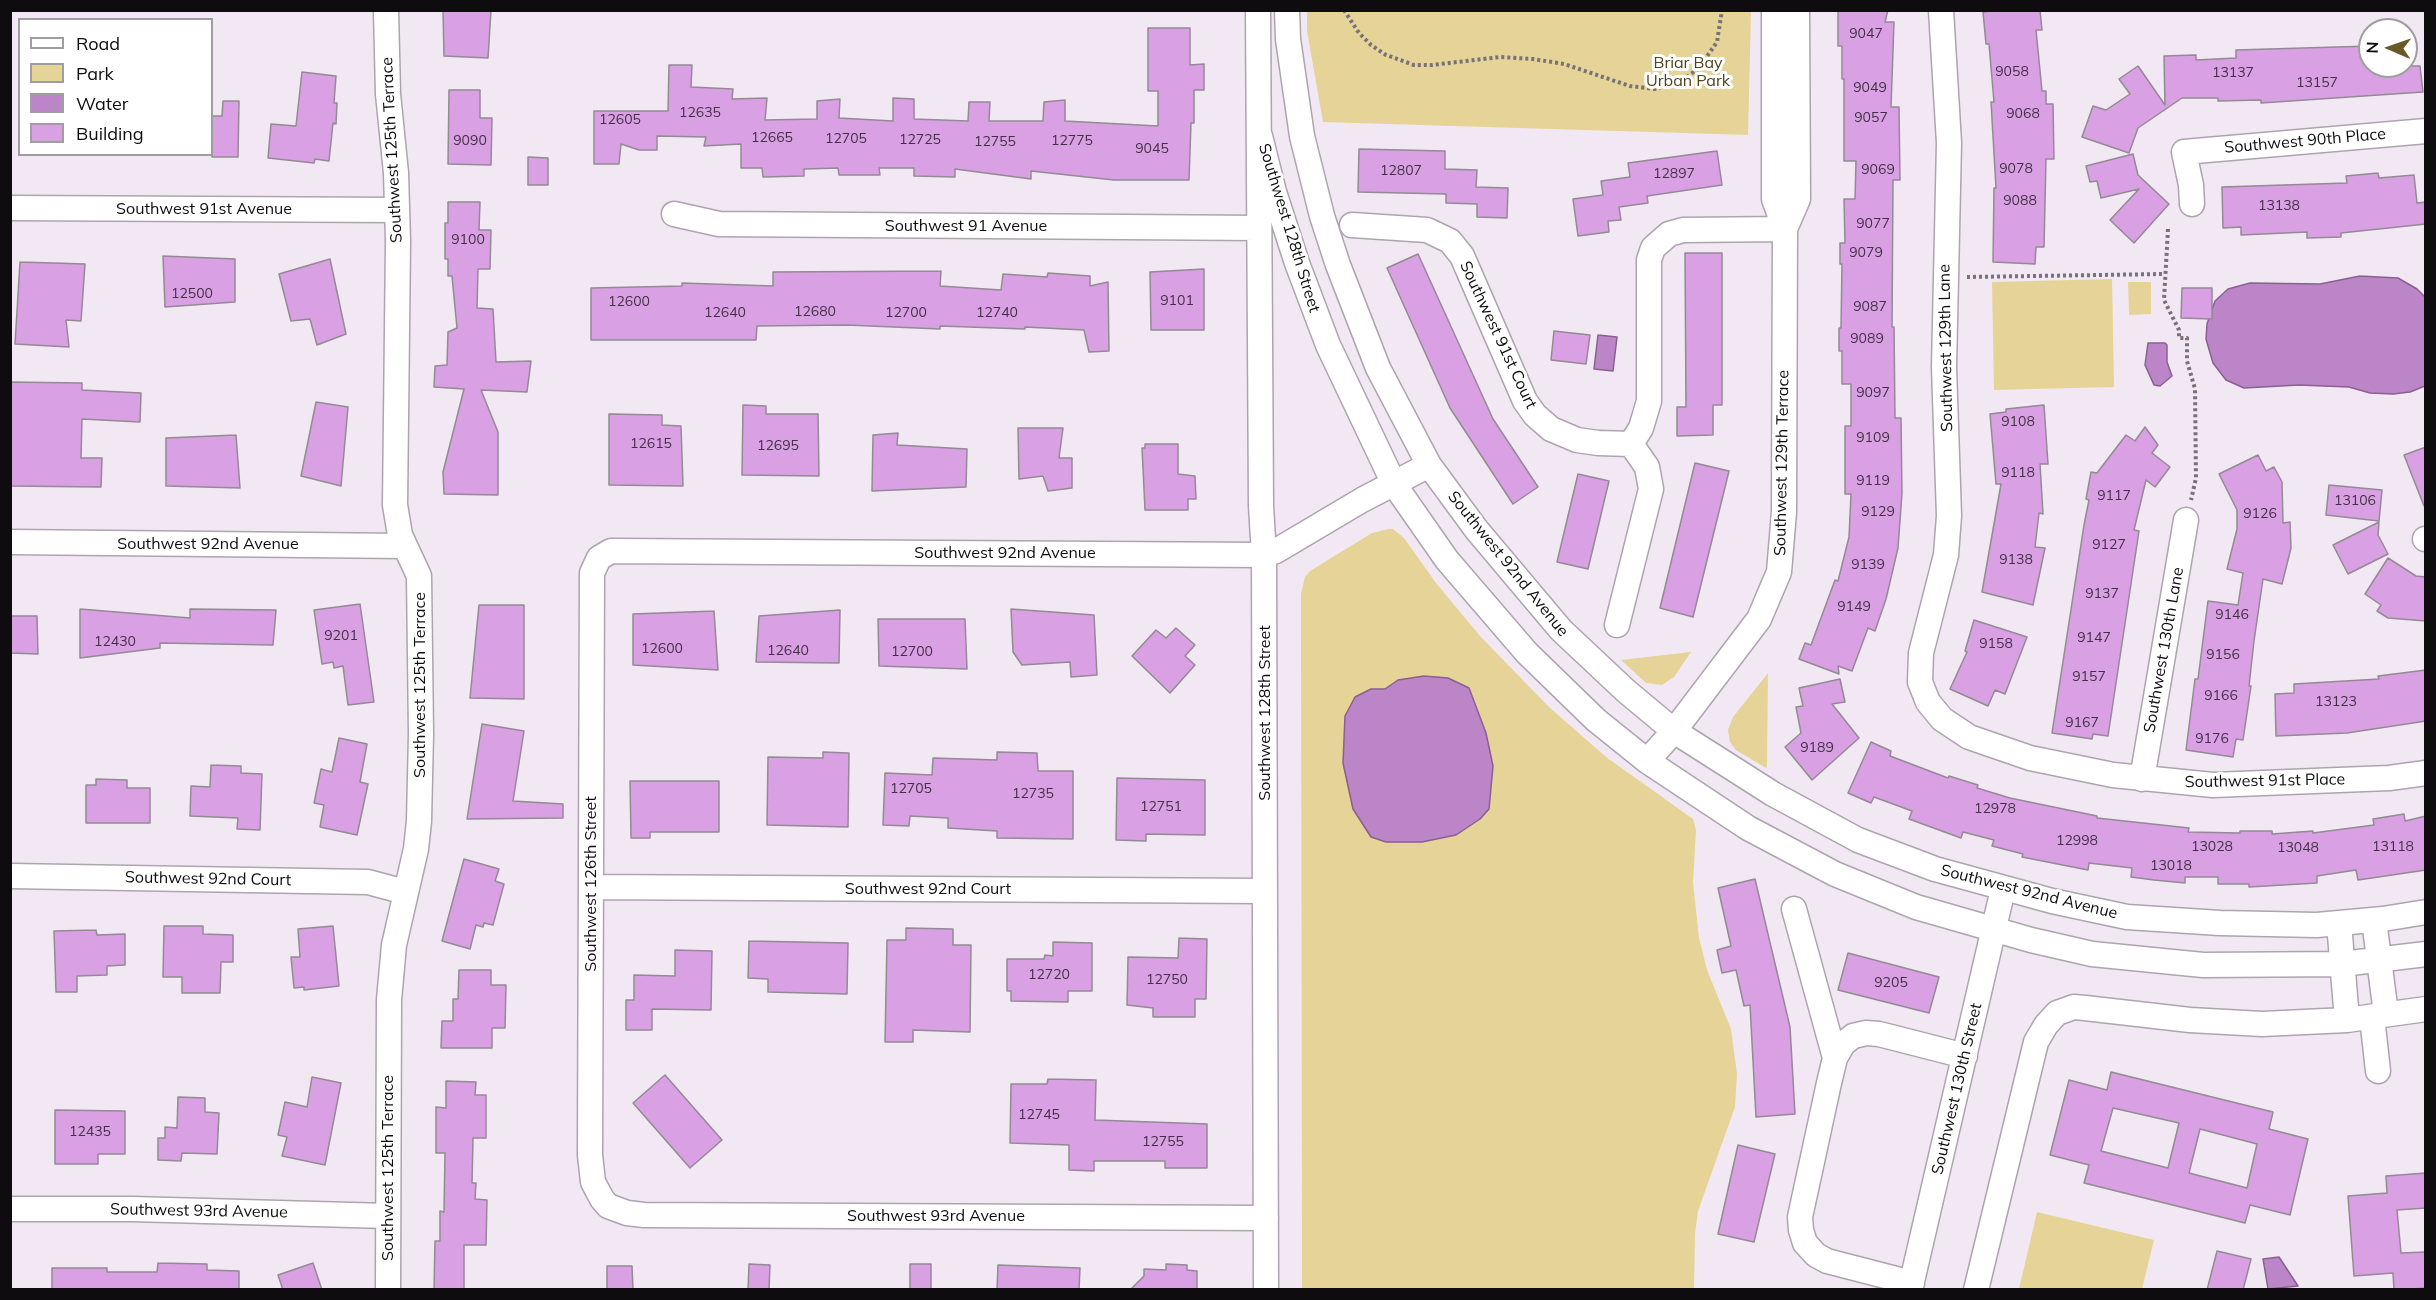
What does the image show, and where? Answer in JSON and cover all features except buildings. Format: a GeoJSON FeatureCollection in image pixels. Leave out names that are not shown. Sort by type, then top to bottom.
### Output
{"type":"FeatureCollection","features":[{"type":"Feature","properties":{"kind":"street","name":"Southwest 125th Terrace"},"geometry":{"type":"LineString","coordinates":[[386,10],[388,94],[396,164],[397,210],[395,505],[397,526],[416,567],[420,586],[421,734],[416,849],[394,945],[389,1000],[388,1290]]}},
{"type":"Feature","properties":{"kind":"street","name":"Southwest 128th Street"},"geometry":{"type":"LineString","coordinates":[[1258,10],[1261,506],[1264,555],[1266,1290]]}},
{"type":"Feature","properties":{"kind":"street"},"geometry":{"type":"LineString","coordinates":[[1287,10],[1288,39],[1302,136],[1322,216],[1338,265],[1378,368],[1429,465]]}},
{"type":"Feature","properties":{"kind":"street","name":"Southwest 129th Terrace"},"geometry":{"type":"LineString","coordinates":[[1647,761],[1674,730],[1759,619],[1779,572],[1784,512],[1785,229],[1774,199],[1774,10]]}},
{"type":"Feature","properties":{"kind":"street","name":"Southwest 129th Terrace"},"geometry":{"type":"LineString","coordinates":[[1785,229],[1798,199],[1797,10]]}},
{"type":"Feature","properties":{"kind":"street","name":"Southwest 129th Lane"},"geometry":{"type":"LineString","coordinates":[[1920,682],[1922,653],[1946,555],[1949,516],[1944,367],[1949,133],[1941,10]]}},
{"type":"Feature","properties":{"kind":"street","name":"Southwest 90th Place"},"geometry":{"type":"LineString","coordinates":[[2192,204],[2191,185],[2184,152],[2426,130]]}},
{"type":"Feature","properties":{"kind":"street","name":"Southwest 128th Street"},"geometry":{"type":"LineString","coordinates":[[1260,136],[1293,253],[1328,345],[1394,484]]}},
{"type":"Feature","properties":{"kind":"street","name":"Southwest 91st Avenue"},"geometry":{"type":"LineString","coordinates":[[10,208],[397,210]]}},
{"type":"Feature","properties":{"kind":"street","name":"Southwest 91 Avenue"},"geometry":{"type":"LineString","coordinates":[[674,214],[720,224],[1260,228]]}},
{"type":"Feature","properties":{"kind":"street","name":"Southwest 91st Court"},"geometry":{"type":"LineString","coordinates":[[1352,225],[1427,230],[1450,241],[1462,256],[1525,401],[1535,415],[1551,429],[1577,440],[1631,444]]}},
{"type":"Feature","properties":{"kind":"street"},"geometry":{"type":"LineString","coordinates":[[1617,624],[1651,489],[1647,467],[1631,444],[1641,428],[1649,401],[1649,260],[1653,248],[1669,234],[1683,230],[1785,229]]}},
{"type":"Feature","properties":{"kind":"street","name":"Southwest 92nd Avenue"},"geometry":{"type":"LineString","coordinates":[[599,558],[611,551],[1264,555],[1276,551],[1362,500],[1429,465],[1476,529],[1561,630],[1626,691],[1674,730],[1773,795],[1858,840],[1935,869],[2002,889],[2127,916],[2220,923],[2317,925],[2426,912]]}},
{"type":"Feature","properties":{"kind":"street"},"geometry":{"type":"LineString","coordinates":[[1394,484],[1447,560],[1527,653],[1596,720],[1647,761],[1748,828],[1835,874],[1916,907],[1994,930],[2092,954],[2203,965],[2342,964],[2426,954]]}},
{"type":"Feature","properties":{"kind":"street","name":"Southwest 130th Lane"},"geometry":{"type":"LineString","coordinates":[[2142,779],[2186,520]]}},
{"type":"Feature","properties":{"kind":"street","name":"Southwest 92nd Avenue"},"geometry":{"type":"LineString","coordinates":[[10,542],[405,546]]}},
{"type":"Feature","properties":{"kind":"street","name":"Southwest 126th Street"},"geometry":{"type":"LineString","coordinates":[[599,558],[593,568],[591,579],[590,1155],[593,1182],[608,1206]]}},
{"type":"Feature","properties":{"kind":"street","name":"Southwest 91st Place"},"geometry":{"type":"LineString","coordinates":[[1920,682],[1928,702],[1942,719],[1969,737],[2049,762],[2142,779],[2213,785],[2390,778],[2426,773]]}},
{"type":"Feature","properties":{"kind":"street","name":"Southwest 92nd Court"},"geometry":{"type":"LineString","coordinates":[[10,876],[368,882],[405,892]]}},
{"type":"Feature","properties":{"kind":"street","name":"Southwest 92nd Court"},"geometry":{"type":"LineString","coordinates":[[591,887],[1265,891]]}},
{"type":"Feature","properties":{"kind":"street","name":"Southwest 130th Street"},"geometry":{"type":"LineString","coordinates":[[1911,1286],[2002,889]]}},
{"type":"Feature","properties":{"kind":"street"},"geometry":{"type":"LineString","coordinates":[[1794,909],[1835,1058]]}},
{"type":"Feature","properties":{"kind":"street"},"geometry":{"type":"LineString","coordinates":[[2374,920],[2379,961],[2378,1071]]}},
{"type":"Feature","properties":{"kind":"street"},"geometry":{"type":"LineString","coordinates":[[2338,923],[2348,1020]]}},
{"type":"Feature","properties":{"kind":"street"},"geometry":{"type":"LineString","coordinates":[[1976,1290],[2036,1042],[2057,1012],[2074,1007],[2190,1020],[2262,1024],[2348,1020],[2426,1009]]}},
{"type":"Feature","properties":{"kind":"street"},"geometry":{"type":"LineString","coordinates":[[1911,1286],[1827,1261],[1816,1255],[1805,1243],[1800,1217],[1835,1058],[1843,1044],[1853,1036],[1866,1033],[1879,1034],[1965,1056]]}},
{"type":"Feature","properties":{"kind":"street","name":"Southwest 93rd Avenue"},"geometry":{"type":"LineString","coordinates":[[608,1206],[627,1213],[644,1215],[1266,1218]]}},
{"type":"Feature","properties":{"kind":"street","name":"Southwest 93rd Avenue"},"geometry":{"type":"LineString","coordinates":[[10,1209],[132,1209],[388,1216]]}},
{"type":"Feature","properties":{"kind":"path"},"geometry":{"type":"LineString","coordinates":[[1344,10],[1359,33],[1371,45],[1386,55],[1414,65],[1500,57],[1533,59],[1564,64],[1630,86],[1655,89],[1683,80],[1699,68],[1717,42],[1722,10]]}},
{"type":"Feature","properties":{"kind":"path"},"geometry":{"type":"LineString","coordinates":[[2168,229],[2164,300],[2179,330],[2179,338],[2187,338],[2187,361],[2195,389],[2195,485]]}},
{"type":"Feature","properties":{"kind":"path"},"geometry":{"type":"LineString","coordinates":[[1957,278],[2164,274]]}},
{"type":"Feature","properties":{"kind":"green space","name":"Briar Bay Urban Park"},"geometry":{"type":"Polygon","coordinates":[[[1307,11],[1751,11],[1748,135],[1323,122],[1307,31],[1307,11]]]}},
{"type":"Feature","properties":{"kind":"green space"},"geometry":{"type":"Polygon","coordinates":[[[2112,279],[2114,387],[1994,390],[1992,282],[2112,279]]]}},
{"type":"Feature","properties":{"kind":"green space"},"geometry":{"type":"Polygon","coordinates":[[[2128,282],[2151,282],[2151,314],[2129,315],[2128,282]]]}},
{"type":"Feature","properties":{"kind":"green space"},"geometry":{"type":"Polygon","coordinates":[[[1393,529],[1404,538],[1436,583],[1480,636],[1549,707],[1606,757],[1693,819],[1696,830],[1693,882],[1699,938],[1707,970],[1731,1029],[1737,1074],[1735,1107],[1698,1211],[1695,1234],[1694,1289],[1302,1290],[1301,594],[1305,577],[1310,571],[1372,533],[1393,529]]]}},
{"type":"Feature","properties":{"kind":"green space"},"geometry":{"type":"Polygon","coordinates":[[[1691,652],[1674,677],[1662,685],[1646,683],[1621,660],[1691,652]]]}},
{"type":"Feature","properties":{"kind":"green space"},"geometry":{"type":"Polygon","coordinates":[[[1768,673],[1766,768],[1736,750],[1730,742],[1728,730],[1733,717],[1768,673]]]}},
{"type":"Feature","properties":{"kind":"green space"},"geometry":{"type":"Polygon","coordinates":[[[2037,1212],[2154,1240],[2142,1289],[2019,1289],[2037,1212]]]}},
{"type":"Feature","properties":{"kind":"water"},"geometry":{"type":"Polygon","coordinates":[[[2360,276],[2398,278],[2417,289],[2425,297],[2425,386],[2410,392],[2393,394],[2370,393],[2349,387],[2299,385],[2244,388],[2226,380],[2213,363],[2206,339],[2207,324],[2215,301],[2228,289],[2250,283],[2320,284],[2360,276]]]}},
{"type":"Feature","properties":{"kind":"water"},"geometry":{"type":"Polygon","coordinates":[[[1598,335],[1617,337],[1613,371],[1594,369],[1598,335]]]}},
{"type":"Feature","properties":{"kind":"water"},"geometry":{"type":"Polygon","coordinates":[[[2148,343],[2167,345],[2167,362],[2172,376],[2160,386],[2154,385],[2145,365],[2148,343]]]}},
{"type":"Feature","properties":{"kind":"water"},"geometry":{"type":"Polygon","coordinates":[[[1424,676],[1448,678],[1469,688],[1486,733],[1493,766],[1489,809],[1480,819],[1456,835],[1422,842],[1386,842],[1371,837],[1353,809],[1343,763],[1345,716],[1355,697],[1371,689],[1385,689],[1398,680],[1424,676]]]}},
{"type":"Feature","properties":{"kind":"water"},"geometry":{"type":"Polygon","coordinates":[[[2279,1257],[2298,1286],[2268,1289],[2263,1259],[2279,1257]]]}}]}
